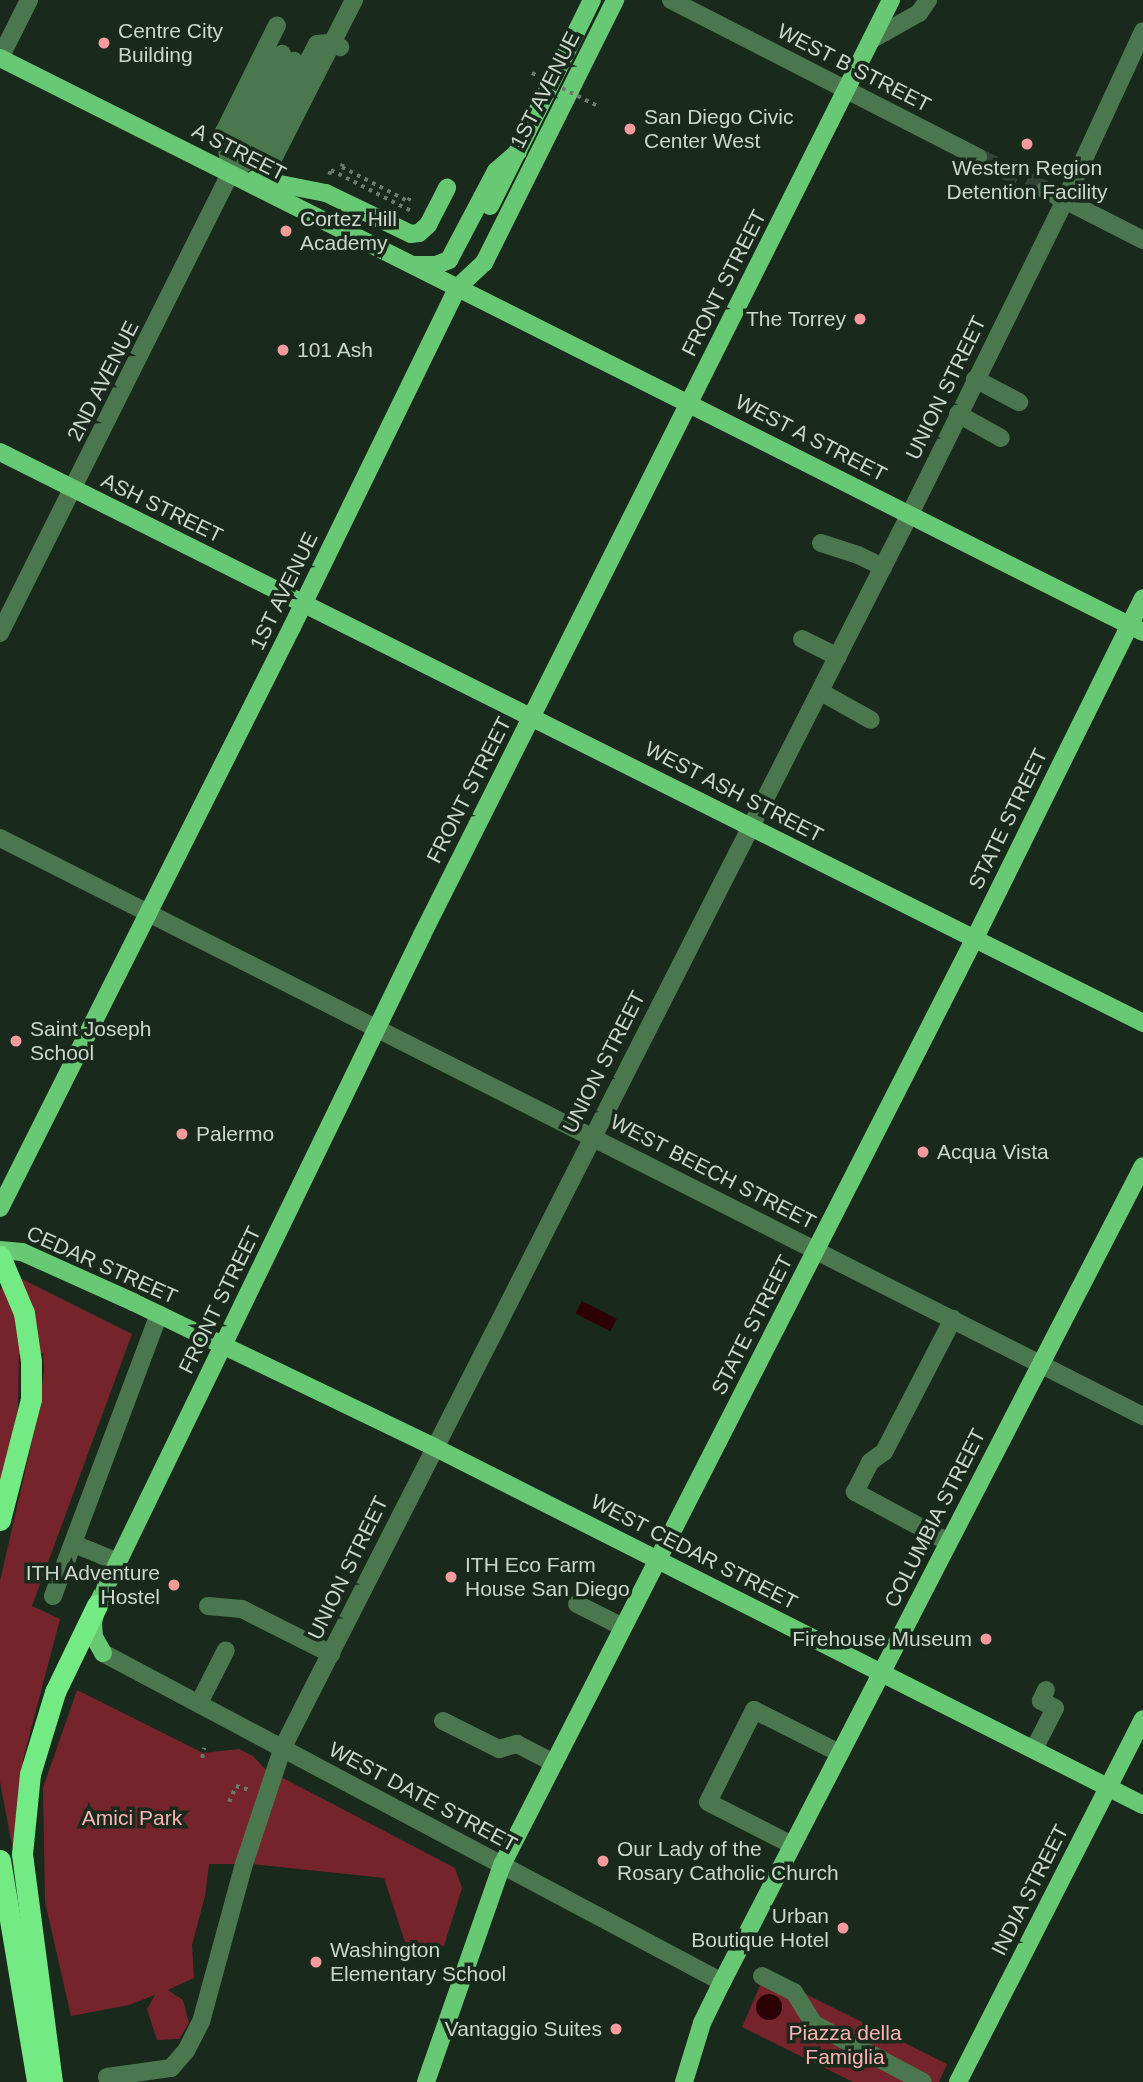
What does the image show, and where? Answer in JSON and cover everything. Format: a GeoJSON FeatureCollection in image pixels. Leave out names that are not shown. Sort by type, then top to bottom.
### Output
{"type":"FeatureCollection","features":[{"type":"Feature","properties":{"kind":"highway"},"geometry":{"type":"LineString","coordinates":[[0,1256],[24,1313],[31,1361],[31,1399],[0,1520]]}},
{"type":"Feature","properties":{"kind":"highway"},"geometry":{"type":"LineString","coordinates":[[52,2082],[22,1854],[30,1774],[59,1682],[97,1605]]}},
{"type":"Feature","properties":{"kind":"highway"},"geometry":{"type":"LineString","coordinates":[[0,1860],[37,2082]]}},
{"type":"Feature","properties":{"kind":"main road"},"geometry":{"type":"LineString","coordinates":[[458,287],[467,252],[592,0]]}},
{"type":"Feature","properties":{"kind":"main road","name":"1ST AVENUE"},"geometry":{"type":"LineString","coordinates":[[0,1208],[304,603],[458,287],[484,263],[615,0]]}},
{"type":"Feature","properties":{"kind":"main road","name":"FRONT STREET"},"geometry":{"type":"LineString","coordinates":[[97,1605],[376,1028],[891,0]]}},
{"type":"Feature","properties":{"kind":"main road","name":"A STREET"},"geometry":{"type":"LineString","coordinates":[[0,58],[458,287]]}},
{"type":"Feature","properties":{"kind":"main road"},"geometry":{"type":"LineString","coordinates":[[415,265],[436,265],[449,260],[496,171],[507,158],[548,133]]}},
{"type":"Feature","properties":{"kind":"main road"},"geometry":{"type":"LineString","coordinates":[[231,174],[326,193],[406,232],[419,233],[428,225],[447,188]]}},
{"type":"Feature","properties":{"kind":"main road","name":"WEST A STREET"},"geometry":{"type":"LineString","coordinates":[[458,287],[1136,629]]}},
{"type":"Feature","properties":{"kind":"main road","name":"ASH STREET"},"geometry":{"type":"LineString","coordinates":[[0,452],[304,603]]}},
{"type":"Feature","properties":{"kind":"main road","name":"STATE STREET"},"geometry":{"type":"LineString","coordinates":[[426,2082],[502,1865],[975,938],[1136,629],[1143,598]]}},
{"type":"Feature","properties":{"kind":"main road","name":"WEST ASH STREET"},"geometry":{"type":"LineString","coordinates":[[304,603],[1143,1023]]}},
{"type":"Feature","properties":{"kind":"main road","name":"COLUMBIA STREET"},"geometry":{"type":"LineString","coordinates":[[684,2082],[702,2023],[722,1982],[1143,1166]]}},
{"type":"Feature","properties":{"kind":"main road","name":"CEDAR STREET"},"geometry":{"type":"LineString","coordinates":[[0,1250],[22,1252],[159,1314],[222,1347]]}},
{"type":"Feature","properties":{"kind":"main road","name":"WEST CEDAR STREET"},"geometry":{"type":"LineString","coordinates":[[222,1347],[434,1447],[1143,1805]]}},
{"type":"Feature","properties":{"kind":"main road"},"geometry":{"type":"LineString","coordinates":[[97,1605],[94,1637],[103,1653]]}},
{"type":"Feature","properties":{"kind":"main road","name":"INDIA STREET"},"geometry":{"type":"LineString","coordinates":[[958,2082],[1143,1719]]}},
{"type":"Feature","properties":{"kind":"street"},"geometry":{"type":"LineString","coordinates":[[0,58],[29,0]]}},
{"type":"Feature","properties":{"kind":"street"},"geometry":{"type":"LineString","coordinates":[[277,26],[224,132],[231,174],[267,155],[355,0]]}},
{"type":"Feature","properties":{"kind":"street","name":"WEST B STREET"},"geometry":{"type":"LineString","coordinates":[[671,0],[978,157]]}},
{"type":"Feature","properties":{"kind":"street"},"geometry":{"type":"LineString","coordinates":[[871,40],[919,13],[929,0]]}},
{"type":"Feature","properties":{"kind":"street","name":"UNION STREET"},"geometry":{"type":"LineString","coordinates":[[107,2077],[171,2067],[186,2051],[201,2022],[266,1794],[283,1747],[592,1136],[821,692],[1065,200],[1143,31]]}},
{"type":"Feature","properties":{"kind":"street"},"geometry":{"type":"LineString","coordinates":[[267,155],[317,44],[329,43],[340,47]]}},
{"type":"Feature","properties":{"kind":"street","name":"2ND AVENUE"},"geometry":{"type":"LineString","coordinates":[[0,633],[243,148],[253,142],[288,57]]}},
{"type":"Feature","properties":{"kind":"street"},"geometry":{"type":"LineString","coordinates":[[1045,190],[1143,240]]}},
{"type":"Feature","properties":{"kind":"street"},"geometry":{"type":"LineString","coordinates":[[975,379],[1019,402]]}},
{"type":"Feature","properties":{"kind":"street"},"geometry":{"type":"LineString","coordinates":[[958,414],[1001,438]]}},
{"type":"Feature","properties":{"kind":"street"},"geometry":{"type":"LineString","coordinates":[[821,543],[858,555],[883,567]]}},
{"type":"Feature","properties":{"kind":"street"},"geometry":{"type":"LineString","coordinates":[[802,639],[838,657]]}},
{"type":"Feature","properties":{"kind":"street"},"geometry":{"type":"LineString","coordinates":[[821,692],[871,720]]}},
{"type":"Feature","properties":{"kind":"street","name":"WEST BEECH STREET"},"geometry":{"type":"LineString","coordinates":[[0,838],[1143,1416]]}},
{"type":"Feature","properties":{"kind":"street"},"geometry":{"type":"LineString","coordinates":[[53,1596],[159,1314]]}},
{"type":"Feature","properties":{"kind":"street"},"geometry":{"type":"LineString","coordinates":[[948,1542],[855,1492],[870,1462],[884,1452],[953,1319]]}},
{"type":"Feature","properties":{"kind":"street"},"geometry":{"type":"LineString","coordinates":[[74,1544],[118,1562]]}},
{"type":"Feature","properties":{"kind":"street"},"geometry":{"type":"LineString","coordinates":[[577,1604],[623,1627]]}},
{"type":"Feature","properties":{"kind":"street"},"geometry":{"type":"LineString","coordinates":[[208,1606],[242,1609],[331,1654]]}},
{"type":"Feature","properties":{"kind":"street"},"geometry":{"type":"LineString","coordinates":[[199,1703],[226,1650]]}},
{"type":"Feature","properties":{"kind":"street","name":"WEST DATE STREET"},"geometry":{"type":"LineString","coordinates":[[103,1653],[722,1982]]}},
{"type":"Feature","properties":{"kind":"street"},"geometry":{"type":"LineString","coordinates":[[1034,1749],[1055,1708],[1041,1701],[1046,1690]]}},
{"type":"Feature","properties":{"kind":"street"},"geometry":{"type":"LineString","coordinates":[[792,1845],[708,1802],[754,1710],[839,1753]]}},
{"type":"Feature","properties":{"kind":"street"},"geometry":{"type":"LineString","coordinates":[[443,1721],[499,1749],[517,1744],[554,1763]]}},
{"type":"Feature","properties":{"kind":"street"},"geometry":{"type":"LineString","coordinates":[[762,1976],[794,1992],[814,2024],[923,2082]]}},
{"type":"Feature","properties":{"kind":"path"},"geometry":{"type":"LineString","coordinates":[[532,73],[596,105]]}},
{"type":"Feature","properties":{"kind":"path"},"geometry":{"type":"LineString","coordinates":[[343,164],[342,167],[408,201],[410,197]]}},
{"type":"Feature","properties":{"kind":"path"},"geometry":{"type":"LineString","coordinates":[[371,191],[374,184]]}},
{"type":"Feature","properties":{"kind":"path"},"geometry":{"type":"LineString","coordinates":[[202,1758],[204,1748]]}},
{"type":"Feature","properties":{"kind":"path"},"geometry":{"type":"LineString","coordinates":[[229,1802],[236,1786],[266,1794]]}},
{"type":"Feature","properties":{"kind":"green space"},"geometry":{"type":"Polygon","coordinates":[[[10,1273],[132,1334],[32,1606],[60,1619],[23,1760],[19,1882],[0,1782],[0,1581],[38,1415],[44,1371],[43,1353],[19,1355],[18,1409],[0,1490],[0,1290],[10,1273]]]}},
{"type":"Feature","properties":{"kind":"green space","name":"Amici Park"},"geometry":{"type":"Polygon","coordinates":[[[77,1690],[203,1753],[239,1749],[253,1756],[264,1768],[455,1868],[462,1888],[444,1946],[405,1942],[384,1878],[252,1864],[209,1864],[205,1896],[192,1945],[194,1978],[168,1990],[183,2000],[189,2023],[179,2039],[157,2040],[147,2009],[155,1995],[129,2005],[71,2016],[45,1902],[43,1788],[77,1690]]]}},
{"type":"Feature","properties":{"kind":"green space","name":"Piazza della Famiglia"},"geometry":{"type":"Polygon","coordinates":[[[765,1974],[947,2064],[939,2082],[853,2082],[742,2027],[765,1974]]]}},
{"type":"Feature","properties":{"kind":"shaded area"},"geometry":{"type":"Polygon","coordinates":[[[582,1301],[617,1319],[610,1331],[576,1313],[582,1301]]]}},
{"type":"Feature","properties":{"kind":"shaded area"},"geometry":{"type":"Polygon","coordinates":[[[769,1994],[779,1997],[782,2007],[779,2017],[769,2020],[759,2017],[756,2007],[759,1997],[769,1994]]]}},
{"type":"Feature","properties":{"kind":"tunnel"},"geometry":{"type":"LineString","coordinates":[[978,157],[1045,190]]}},
{"type":"Feature","properties":{"kind":"place","name":"Centre City Building"},"geometry":{"type":"Point","coordinates":[104,43]}},
{"type":"Feature","properties":{"kind":"place","name":"San Diego Civic Center West"},"geometry":{"type":"Point","coordinates":[630,129]}},
{"type":"Feature","properties":{"kind":"place","name":"Western Region Detention Facility"},"geometry":{"type":"Point","coordinates":[1027,144]}},
{"type":"Feature","properties":{"kind":"place","name":"Cortez Hill Academy"},"geometry":{"type":"Point","coordinates":[286,231]}},
{"type":"Feature","properties":{"kind":"place","name":"The Torrey"},"geometry":{"type":"Point","coordinates":[860,319]}},
{"type":"Feature","properties":{"kind":"place","name":"101 Ash"},"geometry":{"type":"Point","coordinates":[283,350]}},
{"type":"Feature","properties":{"kind":"place","name":"Saint Joseph School"},"geometry":{"type":"Point","coordinates":[16,1041]}},
{"type":"Feature","properties":{"kind":"place","name":"Palermo"},"geometry":{"type":"Point","coordinates":[182,1134]}},
{"type":"Feature","properties":{"kind":"place","name":"Acqua Vista"},"geometry":{"type":"Point","coordinates":[923,1152]}},
{"type":"Feature","properties":{"kind":"place","name":"ITH Eco Farm House San Diego"},"geometry":{"type":"Point","coordinates":[451,1577]}},
{"type":"Feature","properties":{"kind":"place","name":"ITH Adventure Hostel"},"geometry":{"type":"Point","coordinates":[174,1585]}},
{"type":"Feature","properties":{"kind":"place","name":"Firehouse Museum"},"geometry":{"type":"Point","coordinates":[986,1639]}},
{"type":"Feature","properties":{"kind":"place","name":"Our Lady of the Rosary Catholic Church"},"geometry":{"type":"Point","coordinates":[603,1861]}},
{"type":"Feature","properties":{"kind":"place","name":"Urban Boutique Hotel"},"geometry":{"type":"Point","coordinates":[843,1928]}},
{"type":"Feature","properties":{"kind":"place","name":"Washington Elementary School"},"geometry":{"type":"Point","coordinates":[316,1962]}},
{"type":"Feature","properties":{"kind":"place","name":"Vantaggio Suites"},"geometry":{"type":"Point","coordinates":[616,2029]}}]}
